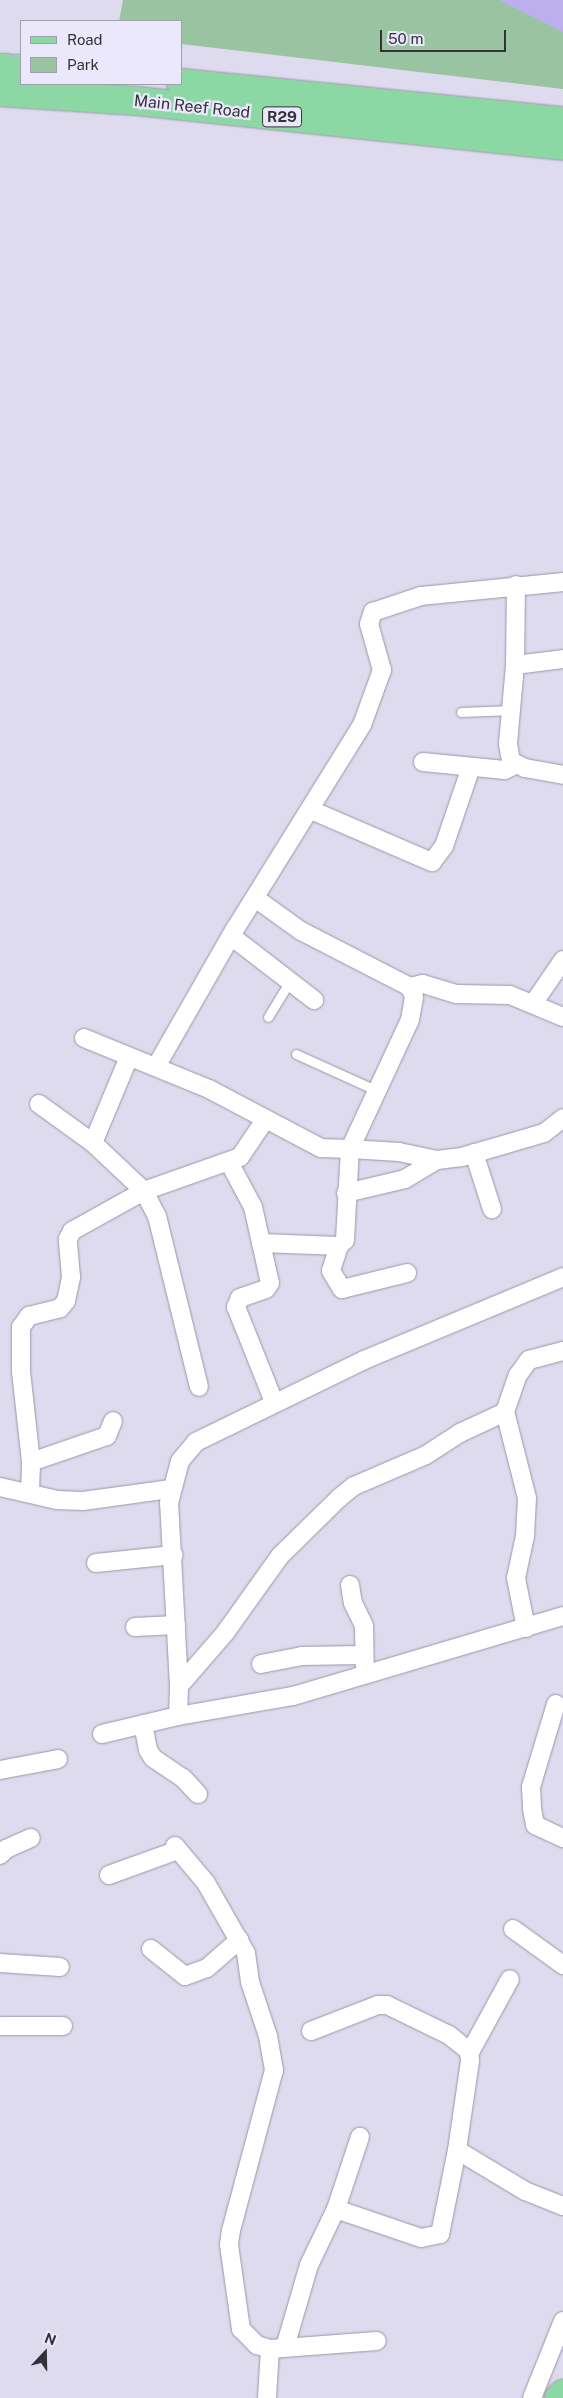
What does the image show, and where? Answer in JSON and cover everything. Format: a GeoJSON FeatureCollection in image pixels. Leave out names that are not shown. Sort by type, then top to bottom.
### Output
{"type":"FeatureCollection","features":[{"type":"Feature","properties":{"kind":"main road","name":"Main Reef Road"},"geometry":{"type":"LineString","coordinates":[[5,74],[20,77]]}},
{"type":"Feature","properties":{"kind":"main road","name":"Main Reef Road"},"geometry":{"type":"LineString","coordinates":[[182,83],[563,121]]}},
{"type":"Feature","properties":{"kind":"main road","name":"Main Reef Road"},"geometry":{"type":"LineString","coordinates":[[57,85],[137,102],[563,146]]}},
{"type":"Feature","properties":{"kind":"main road"},"geometry":{"type":"LineString","coordinates":[[559,2398],[563,2394]]}},
{"type":"Feature","properties":{"kind":"street"},"geometry":{"type":"LineString","coordinates":[[157,1065],[231,936],[311,810],[362,725],[378,686],[382,670],[369,624],[373,612],[406,598],[516,585],[563,582]]}},
{"type":"Feature","properties":{"kind":"street"},"geometry":{"type":"LineString","coordinates":[[515,765],[508,750],[515,665],[516,585]]}},
{"type":"Feature","properties":{"kind":"street"},"geometry":{"type":"LineString","coordinates":[[515,665],[563,658]]}},
{"type":"Feature","properties":{"kind":"street"},"geometry":{"type":"LineString","coordinates":[[423,762],[506,770],[515,765],[563,775]]}},
{"type":"Feature","properties":{"kind":"street"},"geometry":{"type":"LineString","coordinates":[[311,810],[432,862],[444,846],[471,767]]}},
{"type":"Feature","properties":{"kind":"street"},"geometry":{"type":"LineString","coordinates":[[255,898],[301,931],[410,987],[423,984],[456,994],[510,996],[563,1017]]}},
{"type":"Feature","properties":{"kind":"street"},"geometry":{"type":"LineString","coordinates":[[231,936],[314,1000]]}},
{"type":"Feature","properties":{"kind":"street"},"geometry":{"type":"LineString","coordinates":[[533,1004],[563,960]]}},
{"type":"Feature","properties":{"kind":"street"},"geometry":{"type":"LineString","coordinates":[[407,1272],[342,1289],[331,1271],[340,1246],[345,1240],[346,1193],[350,1149],[378,1091],[415,1005],[410,987]]}},
{"type":"Feature","properties":{"kind":"street"},"geometry":{"type":"LineString","coordinates":[[84,1038],[129,1057],[157,1065],[209,1089],[321,1148],[399,1152],[437,1160]]}},
{"type":"Feature","properties":{"kind":"street"},"geometry":{"type":"LineString","coordinates":[[93,1143],[129,1057]]}},
{"type":"Feature","properties":{"kind":"street"},"geometry":{"type":"LineString","coordinates":[[39,1104],[93,1143],[144,1191],[156,1216],[199,1387]]}},
{"type":"Feature","properties":{"kind":"street"},"geometry":{"type":"LineString","coordinates":[[346,1193],[404,1179],[437,1160],[474,1153],[544,1133],[563,1118]]}},
{"type":"Feature","properties":{"kind":"street"},"geometry":{"type":"LineString","coordinates":[[30,1493],[31,1462],[21,1372],[21,1327],[30,1316],[60,1308],[66,1301],[71,1277],[68,1239],[72,1231],[144,1191],[240,1157],[265,1120]]}},
{"type":"Feature","properties":{"kind":"street"},"geometry":{"type":"LineString","coordinates":[[474,1153],[492,1209]]}},
{"type":"Feature","properties":{"kind":"street"},"geometry":{"type":"LineString","coordinates":[[230,1162],[253,1207],[270,1283],[266,1289],[240,1298],[236,1307],[274,1402]]}},
{"type":"Feature","properties":{"kind":"street"},"geometry":{"type":"LineString","coordinates":[[261,1243],[340,1246]]}},
{"type":"Feature","properties":{"kind":"street"},"geometry":{"type":"LineString","coordinates":[[178,1716],[179,1686],[171,1489],[180,1461],[196,1442],[274,1402],[364,1360],[563,1277]]}},
{"type":"Feature","properties":{"kind":"street"},"geometry":{"type":"LineString","coordinates":[[526,1628],[516,1578],[525,1536],[526,1498],[505,1412],[518,1375],[529,1360],[563,1351]]}},
{"type":"Feature","properties":{"kind":"street"},"geometry":{"type":"LineString","coordinates":[[179,1686],[225,1633],[280,1556],[339,1498],[354,1486],[426,1455],[460,1433],[505,1412]]}},
{"type":"Feature","properties":{"kind":"street"},"geometry":{"type":"LineString","coordinates":[[31,1462],[107,1436],[113,1421]]}},
{"type":"Feature","properties":{"kind":"street"},"geometry":{"type":"LineString","coordinates":[[0,1487],[57,1500],[83,1501],[171,1489]]}},
{"type":"Feature","properties":{"kind":"street"},"geometry":{"type":"LineString","coordinates":[[96,1563],[174,1555]]}},
{"type":"Feature","properties":{"kind":"street"},"geometry":{"type":"LineString","coordinates":[[350,1585],[353,1603],[364,1626],[363,1655],[366,1673]]}},
{"type":"Feature","properties":{"kind":"street"},"geometry":{"type":"LineString","coordinates":[[102,1734],[178,1716],[293,1696],[563,1616]]}},
{"type":"Feature","properties":{"kind":"street"},"geometry":{"type":"LineString","coordinates":[[135,1627],[176,1625]]}},
{"type":"Feature","properties":{"kind":"street"},"geometry":{"type":"LineString","coordinates":[[262,1664],[302,1656],[363,1655]]}},
{"type":"Feature","properties":{"kind":"street"},"geometry":{"type":"LineString","coordinates":[[556,1704],[531,1787],[532,1809],[535,1825],[563,1838]]}},
{"type":"Feature","properties":{"kind":"street"},"geometry":{"type":"LineString","coordinates":[[143,1724],[148,1750],[153,1758],[183,1778],[198,1794]]}},
{"type":"Feature","properties":{"kind":"street"},"geometry":{"type":"LineString","coordinates":[[0,1770],[58,1759]]}},
{"type":"Feature","properties":{"kind":"street"},"geometry":{"type":"LineString","coordinates":[[0,1855],[6,1849],[31,1838]]}},
{"type":"Feature","properties":{"kind":"street"},"geometry":{"type":"LineString","coordinates":[[109,1875],[176,1848],[206,1883],[246,1953],[250,1982],[268,2036],[274,2070],[229,2245],[241,2329],[257,2345],[277,2348],[377,2341]]}},
{"type":"Feature","properties":{"kind":"street"},"geometry":{"type":"LineString","coordinates":[[514,1929],[563,1965]]}},
{"type":"Feature","properties":{"kind":"street"},"geometry":{"type":"LineString","coordinates":[[151,1950],[185,1976],[207,1968],[239,1940]]}},
{"type":"Feature","properties":{"kind":"street"},"geometry":{"type":"LineString","coordinates":[[0,1963],[60,1967]]}},
{"type":"Feature","properties":{"kind":"street"},"geometry":{"type":"LineString","coordinates":[[336,2209],[421,2238],[440,2234],[457,2150],[469,2054],[510,1979]]}},
{"type":"Feature","properties":{"kind":"street"},"geometry":{"type":"LineString","coordinates":[[311,2031],[378,2005],[387,2006],[450,2035],[469,2054]]}},
{"type":"Feature","properties":{"kind":"street"},"geometry":{"type":"LineString","coordinates":[[0,2026],[63,2026]]}},
{"type":"Feature","properties":{"kind":"street"},"geometry":{"type":"LineString","coordinates":[[267,2398],[277,2348],[309,2265],[336,2209],[360,2137]]}},
{"type":"Feature","properties":{"kind":"street"},"geometry":{"type":"LineString","coordinates":[[457,2150],[525,2190],[563,2206]]}},
{"type":"Feature","properties":{"kind":"street"},"geometry":{"type":"LineString","coordinates":[[532,2398],[563,2321]]}},
{"type":"Feature","properties":{"kind":"lane"},"geometry":{"type":"LineString","coordinates":[[461,712],[512,710]]}},
{"type":"Feature","properties":{"kind":"lane"},"geometry":{"type":"LineString","coordinates":[[268,1017],[290,981]]}},
{"type":"Feature","properties":{"kind":"lane"},"geometry":{"type":"LineString","coordinates":[[296,1054],[378,1091]]}},
{"type":"Feature","properties":{"kind":"green space"},"geometry":{"type":"Polygon","coordinates":[[[123,0],[563,0],[563,89],[182,44],[182,20],[119,20],[123,0]]]}},
{"type":"Feature","properties":{"kind":"shaded area"},"geometry":{"type":"Polygon","coordinates":[[[499,0],[563,0],[563,32],[499,0]]]}}]}
